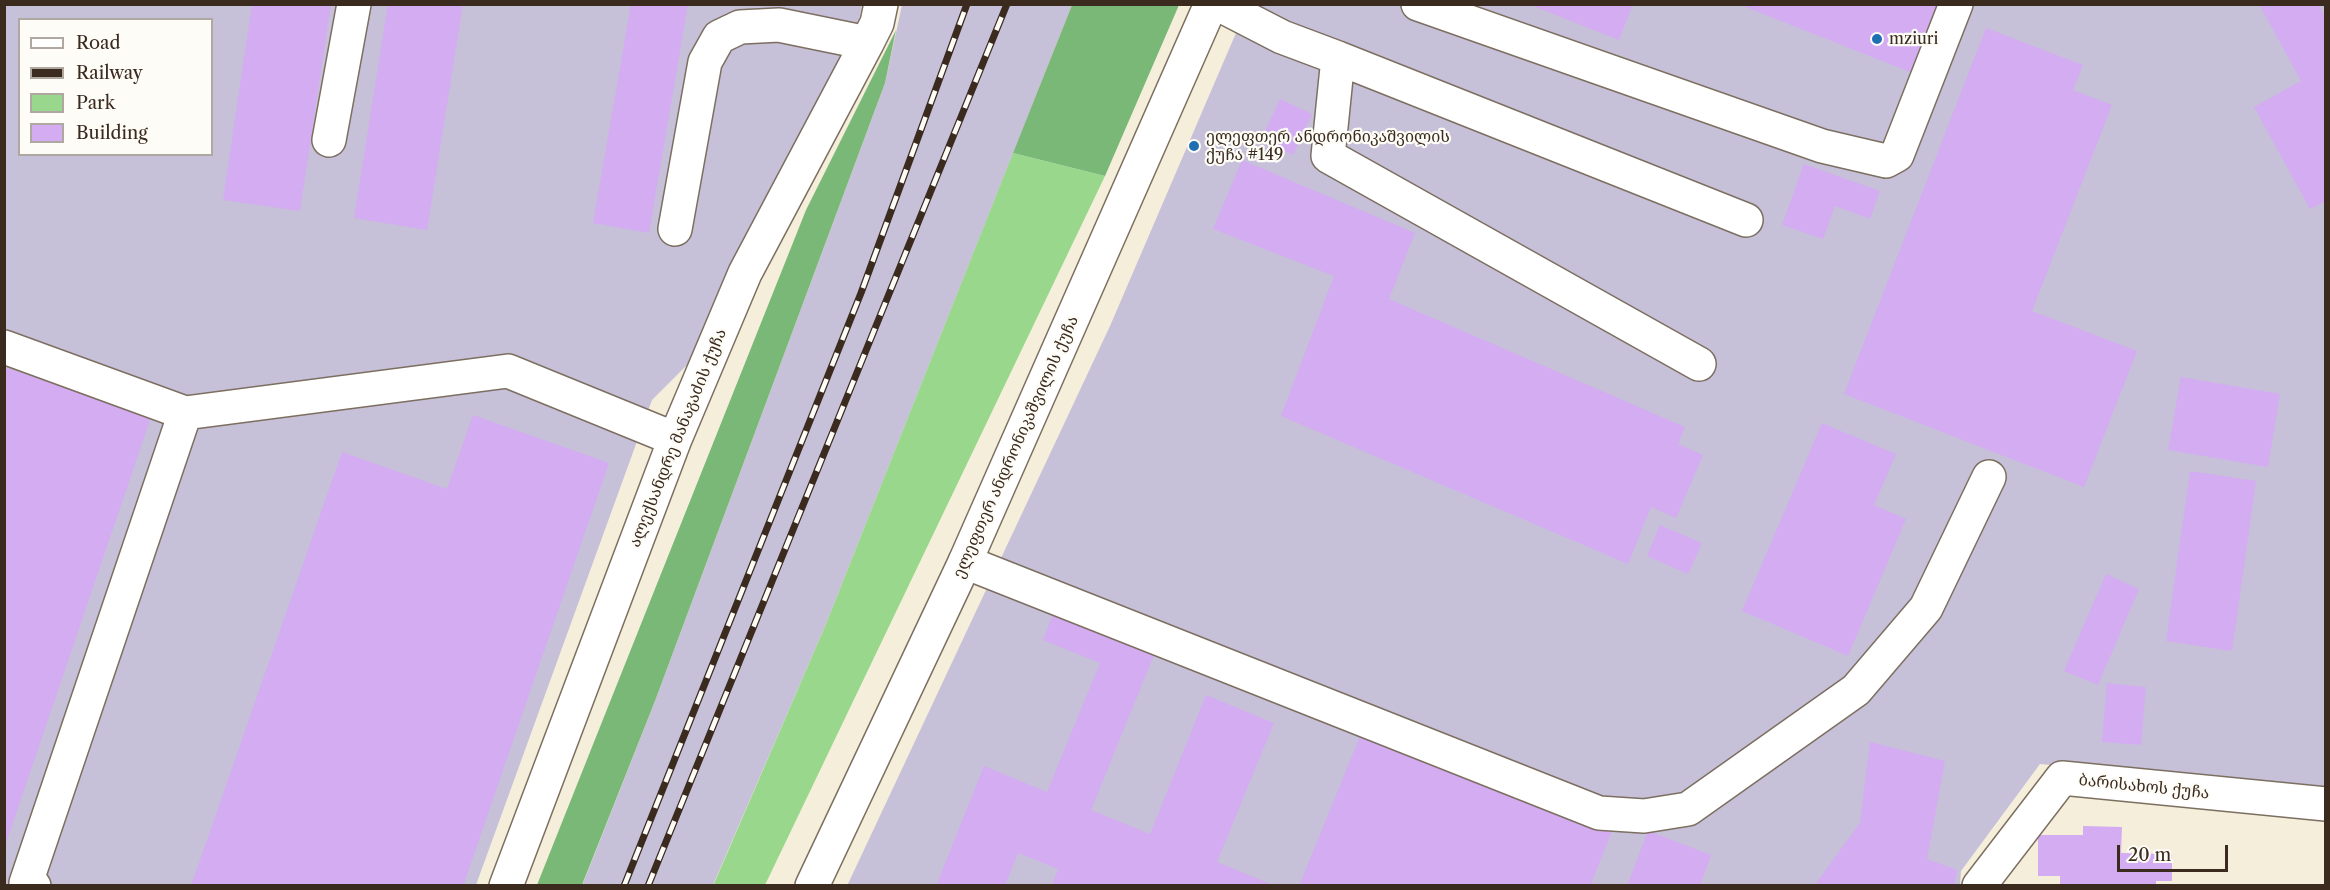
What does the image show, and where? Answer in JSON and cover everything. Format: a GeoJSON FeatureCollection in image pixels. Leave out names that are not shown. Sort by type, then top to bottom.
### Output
{"type":"FeatureCollection","features":[{"type":"Feature","properties":{"kind":"street"},"geometry":{"type":"LineString","coordinates":[[329,140],[354,4]]}},
{"type":"Feature","properties":{"kind":"street","name":"ალექსანდრე მანაგაძის ქუჩა"},"geometry":{"type":"LineString","coordinates":[[506,885],[675,439],[745,273],[867,43],[877,23],[881,4]]}},
{"type":"Feature","properties":{"kind":"street","name":"ელეფთერ ანდრონიკაშვილის ქუჩა"},"geometry":{"type":"LineString","coordinates":[[812,885],[965,562],[1211,4]]}},
{"type":"Feature","properties":{"kind":"street"},"geometry":{"type":"LineString","coordinates":[[1218,4],[1282,37],[1746,220]]}},
{"type":"Feature","properties":{"kind":"street"},"geometry":{"type":"LineString","coordinates":[[1418,4],[1822,146],[1886,161],[1897,155],[1956,4]]}},
{"type":"Feature","properties":{"kind":"street"},"geometry":{"type":"LineString","coordinates":[[675,229],[705,62],[719,37],[740,27],[779,25],[867,43]]}},
{"type":"Feature","properties":{"kind":"street"},"geometry":{"type":"LineString","coordinates":[[1338,58],[1328,156],[1699,364]]}},
{"type":"Feature","properties":{"kind":"street"},"geometry":{"type":"LineString","coordinates":[[4,347],[185,413],[508,371],[675,439]]}},
{"type":"Feature","properties":{"kind":"street"},"geometry":{"type":"LineString","coordinates":[[27,885],[185,413]]}},
{"type":"Feature","properties":{"kind":"street"},"geometry":{"type":"LineString","coordinates":[[965,562],[1599,813],[1644,816],[1688,809],[1856,690],[1926,608],[1989,477]]}},
{"type":"Feature","properties":{"kind":"street","name":"ბარისახოს ქუჩა"},"geometry":{"type":"LineString","coordinates":[[1979,885],[2062,778],[2325,804]]}},
{"type":"Feature","properties":{"kind":"shaded area"},"geometry":{"type":"Polygon","coordinates":[[[5,5],[862,5],[859,20],[705,347],[652,400],[476,885],[5,886],[5,5]]]}},
{"type":"Feature","properties":{"kind":"shaded area"},"geometry":{"type":"Polygon","coordinates":[[[902,5],[1072,5],[826,624],[713,885],[582,886],[655,701],[885,83],[902,5]]]}},
{"type":"Feature","properties":{"kind":"shaded area"},"geometry":{"type":"Polygon","coordinates":[[[1248,5],[2325,5],[2325,789],[2040,764],[1961,871],[1960,885],[847,886],[1110,326],[1248,5]]]}},
{"type":"Feature","properties":{"kind":"green space"},"geometry":{"type":"Polygon","coordinates":[[[1072,5],[1179,5],[1105,176],[1013,153],[1072,5]]]}},
{"type":"Feature","properties":{"kind":"green space"},"geometry":{"type":"Polygon","coordinates":[[[896,30],[885,83],[655,701],[582,885],[537,885],[806,210],[896,30]]]}},
{"type":"Feature","properties":{"kind":"green space"},"geometry":{"type":"Polygon","coordinates":[[[1013,153],[1105,176],[765,885],[713,886],[826,624],[1013,153]]]}},
{"type":"Feature","properties":{"kind":"building"},"geometry":{"type":"Polygon","coordinates":[[[252,4],[331,4],[300,211],[223,200],[252,4]]]}},
{"type":"Feature","properties":{"kind":"building"},"geometry":{"type":"Polygon","coordinates":[[[388,4],[463,4],[427,230],[354,218],[388,4]]]}},
{"type":"Feature","properties":{"kind":"building"},"geometry":{"type":"Polygon","coordinates":[[[631,4],[688,4],[649,233],[593,223],[631,4]]]}},
{"type":"Feature","properties":{"kind":"building"},"geometry":{"type":"Polygon","coordinates":[[[1528,4],[1633,4],[1619,40],[1528,4]]]}},
{"type":"Feature","properties":{"kind":"building","name":"mziuri"},"geometry":{"type":"Polygon","coordinates":[[[1738,4],[1942,4],[1915,74],[1738,4]]]}},
{"type":"Feature","properties":{"kind":"building"},"geometry":{"type":"Polygon","coordinates":[[[2259,4],[2318,4],[2326,19],[2326,201],[2310,209],[2254,107],[2301,81],[2259,4]]]}},
{"type":"Feature","properties":{"kind":"building"},"geometry":{"type":"Polygon","coordinates":[[[1986,28],[2083,65],[2073,90],[2112,105],[2032,311],[2137,351],[2084,487],[1844,394],[1986,28]]]}},
{"type":"Feature","properties":{"kind":"building"},"geometry":{"type":"Polygon","coordinates":[[[1280,99],[1312,114],[1293,155],[1261,140],[1280,99]]]}},
{"type":"Feature","properties":{"kind":"building"},"geometry":{"type":"Polygon","coordinates":[[[1242,160],[1415,233],[1389,299],[1685,427],[1678,444],[1703,455],[1676,518],[1651,507],[1628,564],[1281,416],[1334,276],[1213,229],[1242,160]]]}},
{"type":"Feature","properties":{"kind":"building"},"geometry":{"type":"Polygon","coordinates":[[[1804,164],[1880,191],[1870,219],[1835,206],[1823,239],[1782,225],[1804,164]]]}},
{"type":"Feature","properties":{"kind":"building"},"geometry":{"type":"Polygon","coordinates":[[[4,367],[151,417],[5,846],[4,846],[4,367]]]}},
{"type":"Feature","properties":{"kind":"building"},"geometry":{"type":"Polygon","coordinates":[[[2181,377],[2280,394],[2268,467],[2168,450],[2181,377]]]}},
{"type":"Feature","properties":{"kind":"building"},"geometry":{"type":"Polygon","coordinates":[[[473,415],[609,463],[463,886],[191,886],[342,452],[447,489],[473,415]]]}},
{"type":"Feature","properties":{"kind":"building"},"geometry":{"type":"Polygon","coordinates":[[[1822,423],[1896,454],[1874,505],[1906,519],[1848,656],[1742,611],[1822,423]]]}},
{"type":"Feature","properties":{"kind":"building"},"geometry":{"type":"Polygon","coordinates":[[[2190,471],[2256,481],[2232,651],[2166,641],[2190,471]]]}},
{"type":"Feature","properties":{"kind":"building"},"geometry":{"type":"Polygon","coordinates":[[[1660,525],[1702,543],[1688,574],[1647,556],[1660,525]]]}},
{"type":"Feature","properties":{"kind":"building"},"geometry":{"type":"Polygon","coordinates":[[[2106,574],[2139,589],[2098,685],[2064,671],[2106,574]]]}},
{"type":"Feature","properties":{"kind":"building"},"geometry":{"type":"Polygon","coordinates":[[[1055,609],[1156,650],[1091,810],[1150,834],[1206,695],[1274,723],[1217,862],[1275,886],[1052,886],[1058,869],[1018,853],[1005,886],[936,886],[984,766],[1047,792],[1100,663],[1043,640],[1055,609]]]}},
{"type":"Feature","properties":{"kind":"building"},"geometry":{"type":"Polygon","coordinates":[[[2107,683],[2146,687],[2141,745],[2102,742],[2107,683]]]}},
{"type":"Feature","properties":{"kind":"building"},"geometry":{"type":"Polygon","coordinates":[[[1363,729],[1612,831],[1590,886],[1299,886],[1363,729]]]}},
{"type":"Feature","properties":{"kind":"building"},"geometry":{"type":"Polygon","coordinates":[[[1870,742],[1945,761],[1927,859],[1957,870],[1954,886],[1814,886],[1860,823],[1870,742]]]}},
{"type":"Feature","properties":{"kind":"building"},"geometry":{"type":"Polygon","coordinates":[[[2083,826],[2122,827],[2121,853],[2172,854],[2172,881],[2156,881],[2156,886],[2060,886],[2060,876],[2038,876],[2038,835],[2083,835],[2083,826]]]}},
{"type":"Feature","properties":{"kind":"building"},"geometry":{"type":"Polygon","coordinates":[[[1648,831],[1711,855],[1700,886],[1627,886],[1648,831]]]}},
{"type":"Feature","properties":{"kind":"railway"},"geometry":{"type":"LineString","coordinates":[[624,886],[861,293],[967,4]]}},
{"type":"Feature","properties":{"kind":"railway"},"geometry":{"type":"LineString","coordinates":[[648,886],[1007,4]]}},
{"type":"Feature","properties":{"kind":"place","name":"mziuri"},"geometry":{"type":"Point","coordinates":[1877,39]}},
{"type":"Feature","properties":{"kind":"place","name":"ელეფთერ ანდრონიკაშვილის ქუჩა #149"},"geometry":{"type":"Point","coordinates":[1194,146]}}]}
